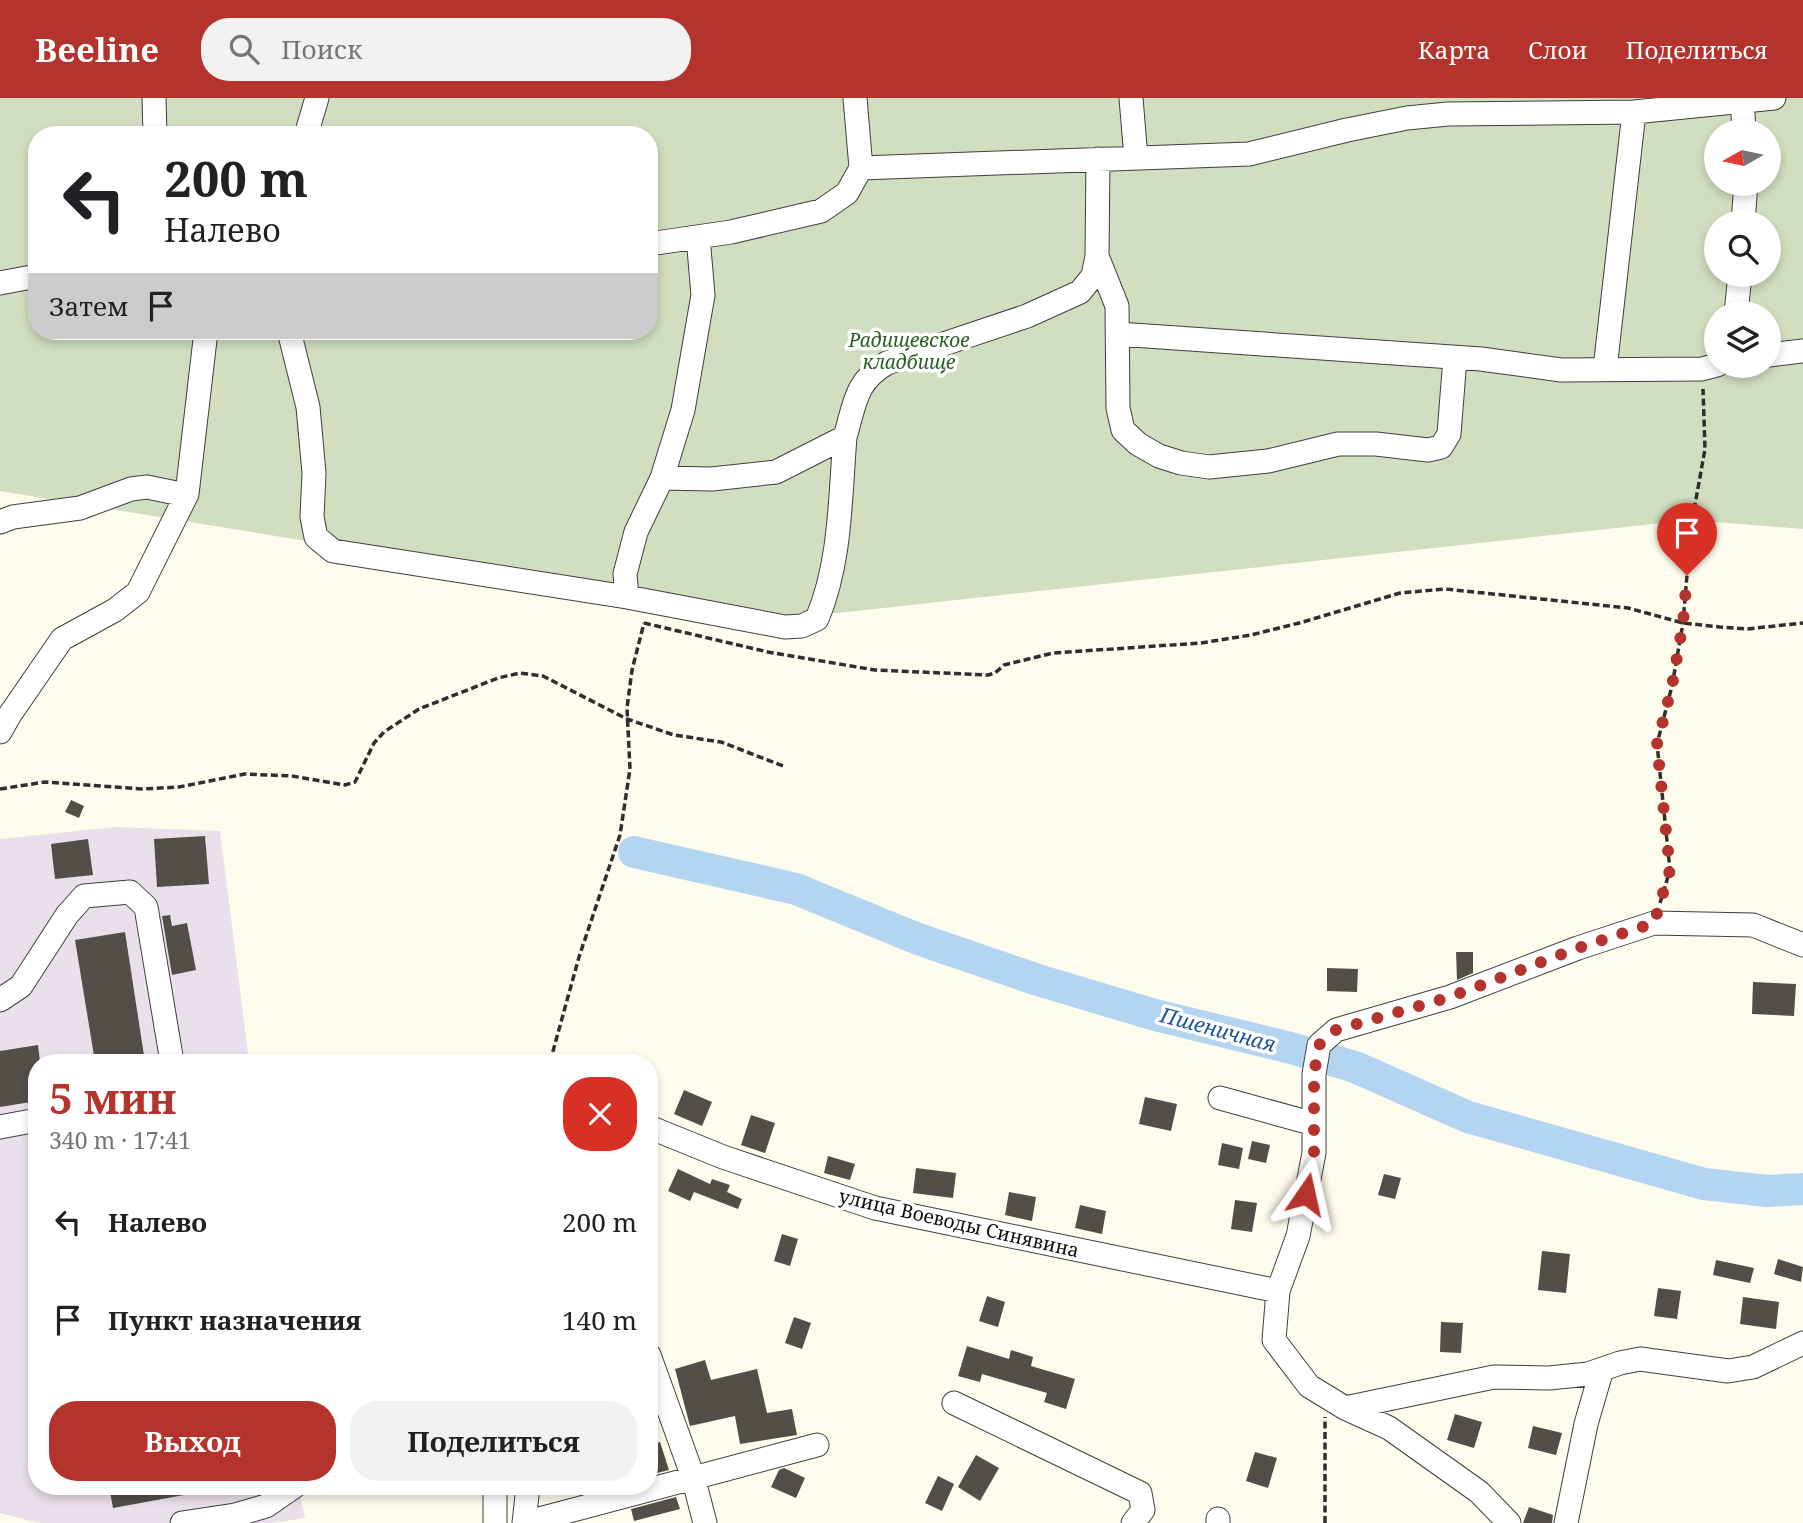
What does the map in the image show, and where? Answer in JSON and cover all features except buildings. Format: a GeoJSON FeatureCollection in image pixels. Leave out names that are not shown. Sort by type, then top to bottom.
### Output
{"type":"FeatureCollection","features":[{"type":"Feature","properties":{"kind":"street"},"geometry":{"type":"LineString","coordinates":[[154,98],[155,126]]}},
{"type":"Feature","properties":{"kind":"street"},"geometry":{"type":"LineString","coordinates":[[309,126],[317,98]]}},
{"type":"Feature","properties":{"kind":"street"},"geometry":{"type":"LineString","coordinates":[[658,243],[731,232],[821,211],[847,193],[861,168],[855,98]]}},
{"type":"Feature","properties":{"kind":"street"},"geometry":{"type":"LineString","coordinates":[[1131,98],[1136,158]]}},
{"type":"Feature","properties":{"kind":"street"},"geometry":{"type":"LineString","coordinates":[[861,168],[1249,154],[1347,130],[1407,108],[1448,114],[1633,112],[1774,98]]}},
{"type":"Feature","properties":{"kind":"street"},"geometry":{"type":"LineString","coordinates":[[1742,100],[1743,119]]}},
{"type":"Feature","properties":{"kind":"street"},"geometry":{"type":"LineString","coordinates":[[1605,369],[1633,112]]}},
{"type":"Feature","properties":{"kind":"street"},"geometry":{"type":"LineString","coordinates":[[291,340],[309,407],[314,473],[312,517],[316,537],[334,551],[627,597],[786,627],[802,626],[817,619],[824,602],[835,556],[845,437],[860,387],[870,372],[887,363],[1027,316],[1080,292],[1093,276],[1097,256],[1098,159]]}},
{"type":"Feature","properties":{"kind":"street"},"geometry":{"type":"LineString","coordinates":[[627,597],[625,574],[636,532],[662,478],[683,410],[703,295],[698,237]]}},
{"type":"Feature","properties":{"kind":"street"},"geometry":{"type":"LineString","coordinates":[[1097,256],[1117,306],[1118,408],[1123,430],[1138,444],[1159,456],[1181,463],[1209,467],[1268,461],[1338,444],[1376,444],[1428,450],[1441,447],[1449,434],[1455,358]]}},
{"type":"Feature","properties":{"kind":"street"},"geometry":{"type":"LineString","coordinates":[[0,283],[28,278]]}},
{"type":"Feature","properties":{"kind":"street"},"geometry":{"type":"LineString","coordinates":[[1118,334],[1480,359],[1561,370],[1704,367]]}},
{"type":"Feature","properties":{"kind":"street"},"geometry":{"type":"LineString","coordinates":[[0,732],[62,639],[115,610],[138,592],[186,495],[205,340]]}},
{"type":"Feature","properties":{"kind":"street"},"geometry":{"type":"LineString","coordinates":[[1781,354],[1803,351]]}},
{"type":"Feature","properties":{"kind":"street"},"geometry":{"type":"LineString","coordinates":[[662,478],[712,479],[776,472],[845,437]]}},
{"type":"Feature","properties":{"kind":"street"},"geometry":{"type":"LineString","coordinates":[[0,522],[13,517],[80,508],[131,489],[147,486],[186,495]]}},
{"type":"Feature","properties":{"kind":"street"},"geometry":{"type":"LineString","coordinates":[[0,1000],[21,986],[67,915],[84,896],[131,892],[146,907],[171,1054]]}},
{"type":"Feature","properties":{"kind":"street"},"geometry":{"type":"LineString","coordinates":[[1509,1523],[1479,1492],[1389,1428],[1309,1386],[1275,1340],[1278,1291],[1298,1236],[1314,1153],[1314,1074],[1319,1045],[1336,1030],[1450,997],[1578,948],[1654,923],[1753,925],[1803,945]]}},
{"type":"Feature","properties":{"kind":"street"},"geometry":{"type":"LineString","coordinates":[[1220,1098],[1314,1124]]}},
{"type":"Feature","properties":{"kind":"street"},"geometry":{"type":"LineString","coordinates":[[0,1127],[28,1122]]}},
{"type":"Feature","properties":{"kind":"street","name":"улица Воеводы Синявина"},"geometry":{"type":"LineString","coordinates":[[658,1131],[723,1157],[875,1208],[1278,1291]]}},
{"type":"Feature","properties":{"kind":"street"},"geometry":{"type":"LineString","coordinates":[[1335,1402],[1494,1377],[1549,1378],[1588,1374],[1640,1359],[1728,1371],[1753,1367],[1803,1343]]}},
{"type":"Feature","properties":{"kind":"street"},"geometry":{"type":"LineString","coordinates":[[1566,1523],[1586,1424],[1602,1369]]}},
{"type":"Feature","properties":{"kind":"street"},"geometry":{"type":"LineString","coordinates":[[658,1381],[705,1523]]}},
{"type":"Feature","properties":{"kind":"street"},"geometry":{"type":"LineString","coordinates":[[954,1403],[1140,1493],[1143,1510],[1133,1523]]}},
{"type":"Feature","properties":{"kind":"street"},"geometry":{"type":"LineString","coordinates":[[658,1486],[817,1445]]}},
{"type":"Feature","properties":{"kind":"street"},"geometry":{"type":"LineString","coordinates":[[182,1523],[235,1516],[266,1506],[282,1495]]}},
{"type":"Feature","properties":{"kind":"street"},"geometry":{"type":"LineString","coordinates":[[495,1495],[495,1523]]}},
{"type":"Feature","properties":{"kind":"street"},"geometry":{"type":"LineString","coordinates":[[527,1495],[524,1523],[626,1495]]}},
{"type":"Feature","properties":{"kind":"path"},"geometry":{"type":"LineString","coordinates":[[1654,923],[1670,870],[1657,744],[1672,686],[1683,623],[1691,527],[1704,449],[1708,378]]}},
{"type":"Feature","properties":{"kind":"path"},"geometry":{"type":"LineString","coordinates":[[627,597],[644,623],[768,652],[875,670],[988,675],[1004,666],[1053,653],[1200,643],[1238,637],[1303,622],[1400,593],[1445,589],[1628,608],[1683,623],[1747,629],[1803,624]]}},
{"type":"Feature","properties":{"kind":"path"},"geometry":{"type":"LineString","coordinates":[[552,1054],[579,957],[620,835],[630,769],[630,738],[626,719],[632,670],[644,623]]}},
{"type":"Feature","properties":{"kind":"path"},"geometry":{"type":"LineString","coordinates":[[0,789],[44,782],[142,789],[179,787],[246,774],[292,776],[345,785],[355,782],[373,743],[384,732],[419,709],[498,678],[520,673],[544,676],[626,719],[674,735],[721,742],[786,767]]}},
{"type":"Feature","properties":{"kind":"path"},"geometry":{"type":"LineString","coordinates":[[1325,1523],[1335,1402]]}},
{"type":"Feature","properties":{"kind":"shaded area"},"geometry":{"type":"Polygon","coordinates":[[[115,827],[220,831],[248,1054],[28,1054],[28,1495],[300,1495],[305,1518],[272,1523],[39,1523],[0,1513],[0,839],[115,827]]]}},
{"type":"Feature","properties":{"kind":"green space","name":"Радищевское кладбище"},"geometry":{"type":"Polygon","coordinates":[[[0,98],[1803,98],[1803,529],[1690,520],[783,619],[0,491],[0,98]]]}},
{"type":"Feature","properties":{"kind":"waterway","name":"Пшеничная"},"geometry":{"type":"LineString","coordinates":[[634,852],[796,889],[918,939],[1038,980],[1155,1015],[1291,1048],[1355,1067],[1468,1117],[1704,1184],[1767,1191],[1803,1189]]}},
{"type":"Feature","properties":{"kind":"route"},"geometry":{"type":"LineString","coordinates":[[1306,1194],[1314,1153],[1314,1074],[1319,1045],[1336,1030],[1450,997],[1578,948],[1654,923],[1670,870],[1657,744],[1672,686],[1683,623],[1687,575]]}}]}
